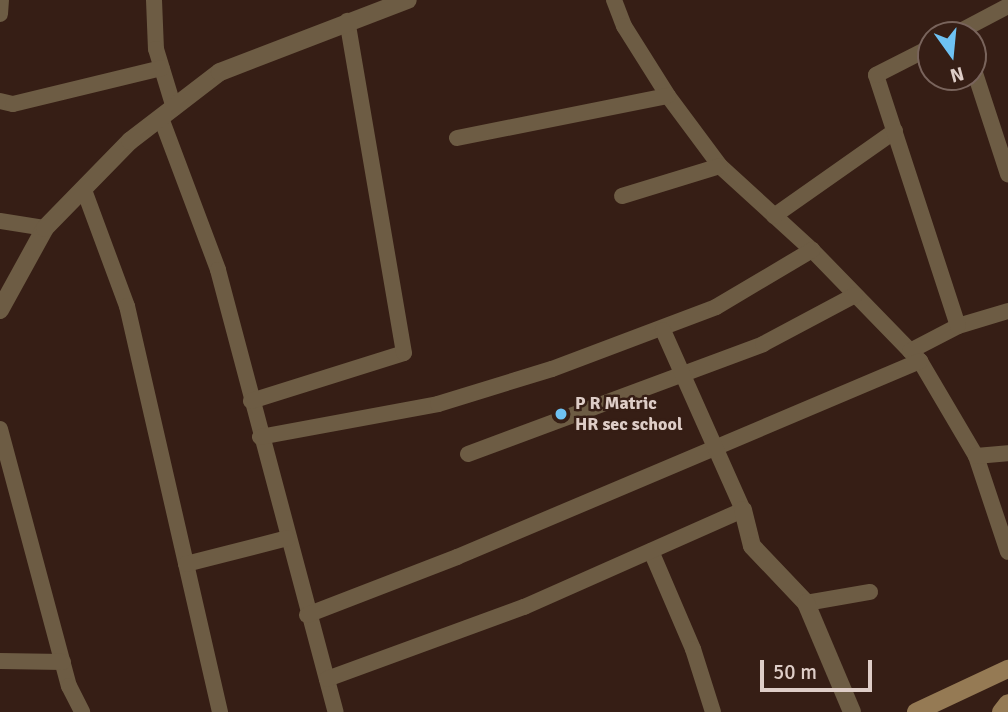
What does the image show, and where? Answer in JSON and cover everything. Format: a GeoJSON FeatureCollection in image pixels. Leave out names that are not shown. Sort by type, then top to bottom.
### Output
{"type":"FeatureCollection","features":[{"type":"Feature","properties":{"kind":"main road"},"geometry":{"type":"LineString","coordinates":[[916,712],[1008,669]]}},
{"type":"Feature","properties":{"kind":"main road"},"geometry":{"type":"LineString","coordinates":[[1001,712],[1008,703]]}},
{"type":"Feature","properties":{"kind":"street"},"geometry":{"type":"LineString","coordinates":[[0,14],[1,0]]}},
{"type":"Feature","properties":{"kind":"street"},"geometry":{"type":"LineString","coordinates":[[154,0],[156,49],[162,68],[167,113],[218,270],[307,615],[336,712]]}},
{"type":"Feature","properties":{"kind":"street"},"geometry":{"type":"LineString","coordinates":[[0,310],[46,228],[130,141],[220,72],[347,21],[369,6],[408,0]]}},
{"type":"Feature","properties":{"kind":"street"},"geometry":{"type":"LineString","coordinates":[[614,0],[624,26],[668,96],[720,166],[812,250],[915,356],[976,456],[1008,552]]}},
{"type":"Feature","properties":{"kind":"street"},"geometry":{"type":"LineString","coordinates":[[982,21],[1008,6]]}},
{"type":"Feature","properties":{"kind":"street"},"geometry":{"type":"LineString","coordinates":[[251,401],[404,353],[347,21]]}},
{"type":"Feature","properties":{"kind":"street"},"geometry":{"type":"LineString","coordinates":[[917,54],[876,75],[958,326]]}},
{"type":"Feature","properties":{"kind":"street"},"geometry":{"type":"LineString","coordinates":[[0,101],[13,104],[162,68]]}},
{"type":"Feature","properties":{"kind":"street"},"geometry":{"type":"LineString","coordinates":[[981,91],[1008,174]]}},
{"type":"Feature","properties":{"kind":"street"},"geometry":{"type":"LineString","coordinates":[[457,138],[668,96]]}},
{"type":"Feature","properties":{"kind":"street"},"geometry":{"type":"LineString","coordinates":[[774,216],[895,131]]}},
{"type":"Feature","properties":{"kind":"street"},"geometry":{"type":"LineString","coordinates":[[622,196],[720,166]]}},
{"type":"Feature","properties":{"kind":"street"},"geometry":{"type":"LineString","coordinates":[[83,190],[128,306],[220,712]]}},
{"type":"Feature","properties":{"kind":"street"},"geometry":{"type":"LineString","coordinates":[[0,221],[46,228]]}},
{"type":"Feature","properties":{"kind":"street"},"geometry":{"type":"LineString","coordinates":[[260,437],[438,404],[663,330],[716,307],[812,250]]}},
{"type":"Feature","properties":{"kind":"street"},"geometry":{"type":"LineString","coordinates":[[468,454],[763,344],[855,295]]}},
{"type":"Feature","properties":{"kind":"street"},"geometry":{"type":"LineString","coordinates":[[307,615],[713,449],[915,356],[958,326],[1008,311]]}},
{"type":"Feature","properties":{"kind":"street"},"geometry":{"type":"LineString","coordinates":[[663,330],[713,449],[743,510],[751,546],[806,603],[852,712]]}},
{"type":"Feature","properties":{"kind":"street"},"geometry":{"type":"LineString","coordinates":[[0,429],[63,662],[82,712]]}},
{"type":"Feature","properties":{"kind":"street"},"geometry":{"type":"LineString","coordinates":[[976,456],[1008,453]]}},
{"type":"Feature","properties":{"kind":"street"},"geometry":{"type":"LineString","coordinates":[[327,679],[424,647],[743,510]]}},
{"type":"Feature","properties":{"kind":"street"},"geometry":{"type":"LineString","coordinates":[[187,565],[288,538]]}},
{"type":"Feature","properties":{"kind":"street"},"geometry":{"type":"LineString","coordinates":[[651,551],[693,649],[713,712]]}},
{"type":"Feature","properties":{"kind":"street"},"geometry":{"type":"LineString","coordinates":[[806,603],[870,592]]}},
{"type":"Feature","properties":{"kind":"street"},"geometry":{"type":"LineString","coordinates":[[0,661],[63,662]]}},
{"type":"Feature","properties":{"kind":"place","name":"P R Matric HR sec school"},"geometry":{"type":"Point","coordinates":[561,414]}}]}
